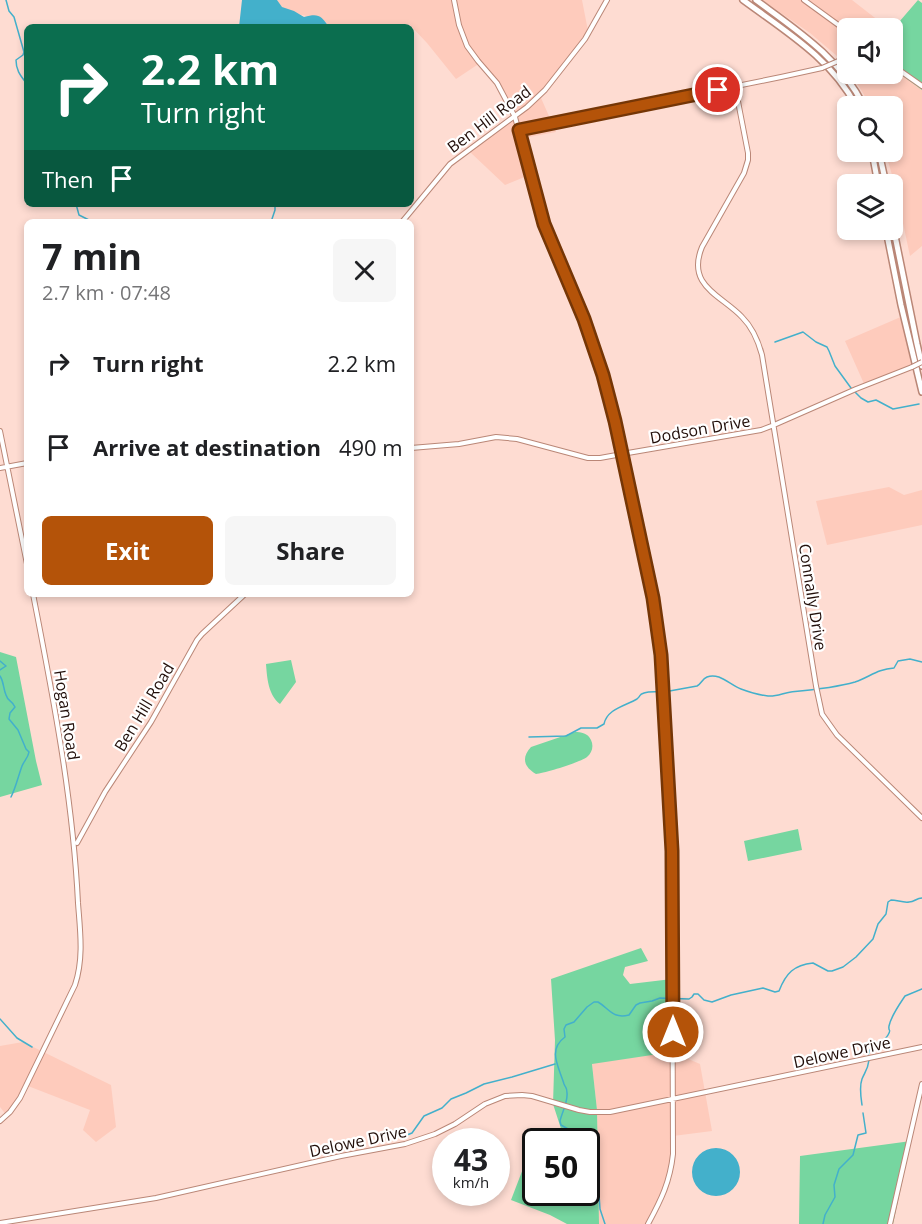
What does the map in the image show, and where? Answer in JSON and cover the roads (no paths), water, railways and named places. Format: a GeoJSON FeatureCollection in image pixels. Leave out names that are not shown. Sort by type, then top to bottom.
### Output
{"type":"FeatureCollection","features":[{"type":"Feature","properties":{"kind":"highway"},"geometry":{"type":"LineString","coordinates":[[743,0],[827,65],[850,96]]}},
{"type":"Feature","properties":{"kind":"highway"},"geometry":{"type":"LineString","coordinates":[[756,0],[827,55],[849,81],[858,96]]}},
{"type":"Feature","properties":{"kind":"highway"},"geometry":{"type":"LineString","coordinates":[[888,240],[922,392]]}},
{"type":"Feature","properties":{"kind":"highway"},"geometry":{"type":"LineString","coordinates":[[896,240],[922,364]]}},
{"type":"Feature","properties":{"kind":"street"},"geometry":{"type":"LineString","coordinates":[[454,0],[460,29],[470,50],[497,84],[515,117],[544,224],[595,350],[610,399],[653,598],[661,655],[672,851],[673,1154],[664,1193],[648,1224]]}},
{"type":"Feature","properties":{"kind":"street"},"geometry":{"type":"LineString","coordinates":[[804,0],[837,24]]}},
{"type":"Feature","properties":{"kind":"street","name":"Ben Hill Road"},"geometry":{"type":"LineString","coordinates":[[404,219],[450,164],[537,99],[585,39],[606,1]]}},
{"type":"Feature","properties":{"kind":"street"},"geometry":{"type":"LineString","coordinates":[[519,130],[822,68],[837,61]]}},
{"type":"Feature","properties":{"kind":"street"},"geometry":{"type":"LineString","coordinates":[[903,73],[922,86]]}},
{"type":"Feature","properties":{"kind":"street","name":"Connally Drive"},"geometry":{"type":"LineString","coordinates":[[735,86],[748,160],[744,173],[702,247],[698,260],[701,279],[707,289],[745,320],[758,341],[762,355],[822,714],[837,735],[922,818]]}},
{"type":"Feature","properties":{"kind":"street","name":"Dodson Drive"},"geometry":{"type":"LineString","coordinates":[[414,448],[506,437],[588,458],[600,458],[774,425],[856,389],[922,364]]}},
{"type":"Feature","properties":{"kind":"street"},"geometry":{"type":"LineString","coordinates":[[0,431],[24,549]]}},
{"type":"Feature","properties":{"kind":"street"},"geometry":{"type":"LineString","coordinates":[[0,468],[24,464]]}},
{"type":"Feature","properties":{"kind":"street","name":"Hogan Road"},"geometry":{"type":"LineString","coordinates":[[34,597],[75,842]]}},
{"type":"Feature","properties":{"kind":"street","name":"Ben Hill Road"},"geometry":{"type":"LineString","coordinates":[[75,842],[151,722],[197,640],[242,597]]}},
{"type":"Feature","properties":{"kind":"street"},"geometry":{"type":"LineString","coordinates":[[0,1121],[20,1098],[77,978],[81,956],[75,842]]}},
{"type":"Feature","properties":{"kind":"street","name":"Delowe Drive"},"geometry":{"type":"LineString","coordinates":[[0,1223],[156,1198],[330,1158],[405,1144],[448,1128],[488,1102],[505,1096],[532,1096],[579,1110],[620,1111],[922,1047]]}},
{"type":"Feature","properties":{"kind":"street"},"geometry":{"type":"LineString","coordinates":[[890,1224],[922,1084]]}},
{"type":"Feature","properties":{"kind":"water"},"geometry":{"type":"Polygon","coordinates":[[[242,0],[277,0],[282,7],[304,17],[319,16],[327,24],[239,24],[242,0]]]}},
{"type":"Feature","properties":{"kind":"water"},"geometry":{"type":"Polygon","coordinates":[[[711,1148],[721,1148],[733,1155],[740,1167],[740,1177],[733,1189],[721,1196],[711,1196],[696,1185],[692,1177],[692,1167],[703,1152],[711,1148]]]}},
{"type":"Feature","properties":{"kind":"waterway"},"geometry":{"type":"LineString","coordinates":[[6,0],[9,11],[14,17],[24,52]]}},
{"type":"Feature","properties":{"kind":"waterway"},"geometry":{"type":"LineString","coordinates":[[24,52],[16,60],[19,73],[24,80]]}},
{"type":"Feature","properties":{"kind":"waterway"},"geometry":{"type":"LineString","coordinates":[[77,207],[79,215],[87,219]]}},
{"type":"Feature","properties":{"kind":"waterway"},"geometry":{"type":"LineString","coordinates":[[272,219],[275,207]]}},
{"type":"Feature","properties":{"kind":"waterway"},"geometry":{"type":"LineString","coordinates":[[775,342],[803,332],[827,347],[835,366],[851,388]]}},
{"type":"Feature","properties":{"kind":"waterway"},"geometry":{"type":"LineString","coordinates":[[855,392],[868,402],[876,400],[893,409],[919,404]]}},
{"type":"Feature","properties":{"kind":"waterway"},"geometry":{"type":"LineString","coordinates":[[529,737],[566,736],[581,728],[597,728],[604,724],[613,711],[642,694],[697,686],[705,678],[711,676],[716,676],[744,690],[771,696],[855,682],[894,668],[898,661],[910,659],[922,662]]}},
{"type":"Feature","properties":{"kind":"waterway"},"geometry":{"type":"LineString","coordinates":[[0,661],[6,666],[0,670]]}},
{"type":"Feature","properties":{"kind":"waterway"},"geometry":{"type":"LineString","coordinates":[[0,676],[7,697],[15,707],[9,719],[18,730],[29,752],[11,797]]}},
{"type":"Feature","properties":{"kind":"waterway"},"geometry":{"type":"LineString","coordinates":[[566,1128],[561,1125],[560,1121],[567,1100],[567,1091],[555,1053],[565,1037],[566,1025],[574,1022],[594,1002],[623,1016],[629,1015],[640,1003],[660,998],[689,999],[694,994],[698,994],[704,1000],[712,1002],[763,988],[779,991],[785,979],[796,968],[813,963],[832,971],[843,967],[856,957],[873,939],[878,924],[886,914],[888,902],[891,900],[907,902],[922,898]]}},
{"type":"Feature","properties":{"kind":"waterway"},"geometry":{"type":"LineString","coordinates":[[868,1055],[872,1047],[890,1032],[889,1026],[892,1018],[905,996],[922,989]]}},
{"type":"Feature","properties":{"kind":"waterway"},"geometry":{"type":"LineString","coordinates":[[0,1019],[17,1038],[32,1047]]}},
{"type":"Feature","properties":{"kind":"waterway"},"geometry":{"type":"LineString","coordinates":[[862,1105],[861,1082],[869,1060]]}},
{"type":"Feature","properties":{"kind":"waterway"},"geometry":{"type":"LineString","coordinates":[[402,1137],[412,1133],[424,1116],[442,1108],[451,1099],[484,1084],[555,1064]]}},
{"type":"Feature","properties":{"kind":"waterway"},"geometry":{"type":"LineString","coordinates":[[823,1224],[825,1215],[835,1197],[834,1185],[839,1169],[853,1155],[858,1135],[866,1133],[863,1113]]}},
{"type":"Feature","properties":{"kind":"waterway"},"geometry":{"type":"LineString","coordinates":[[600,1206],[605,1224]]}}]}
